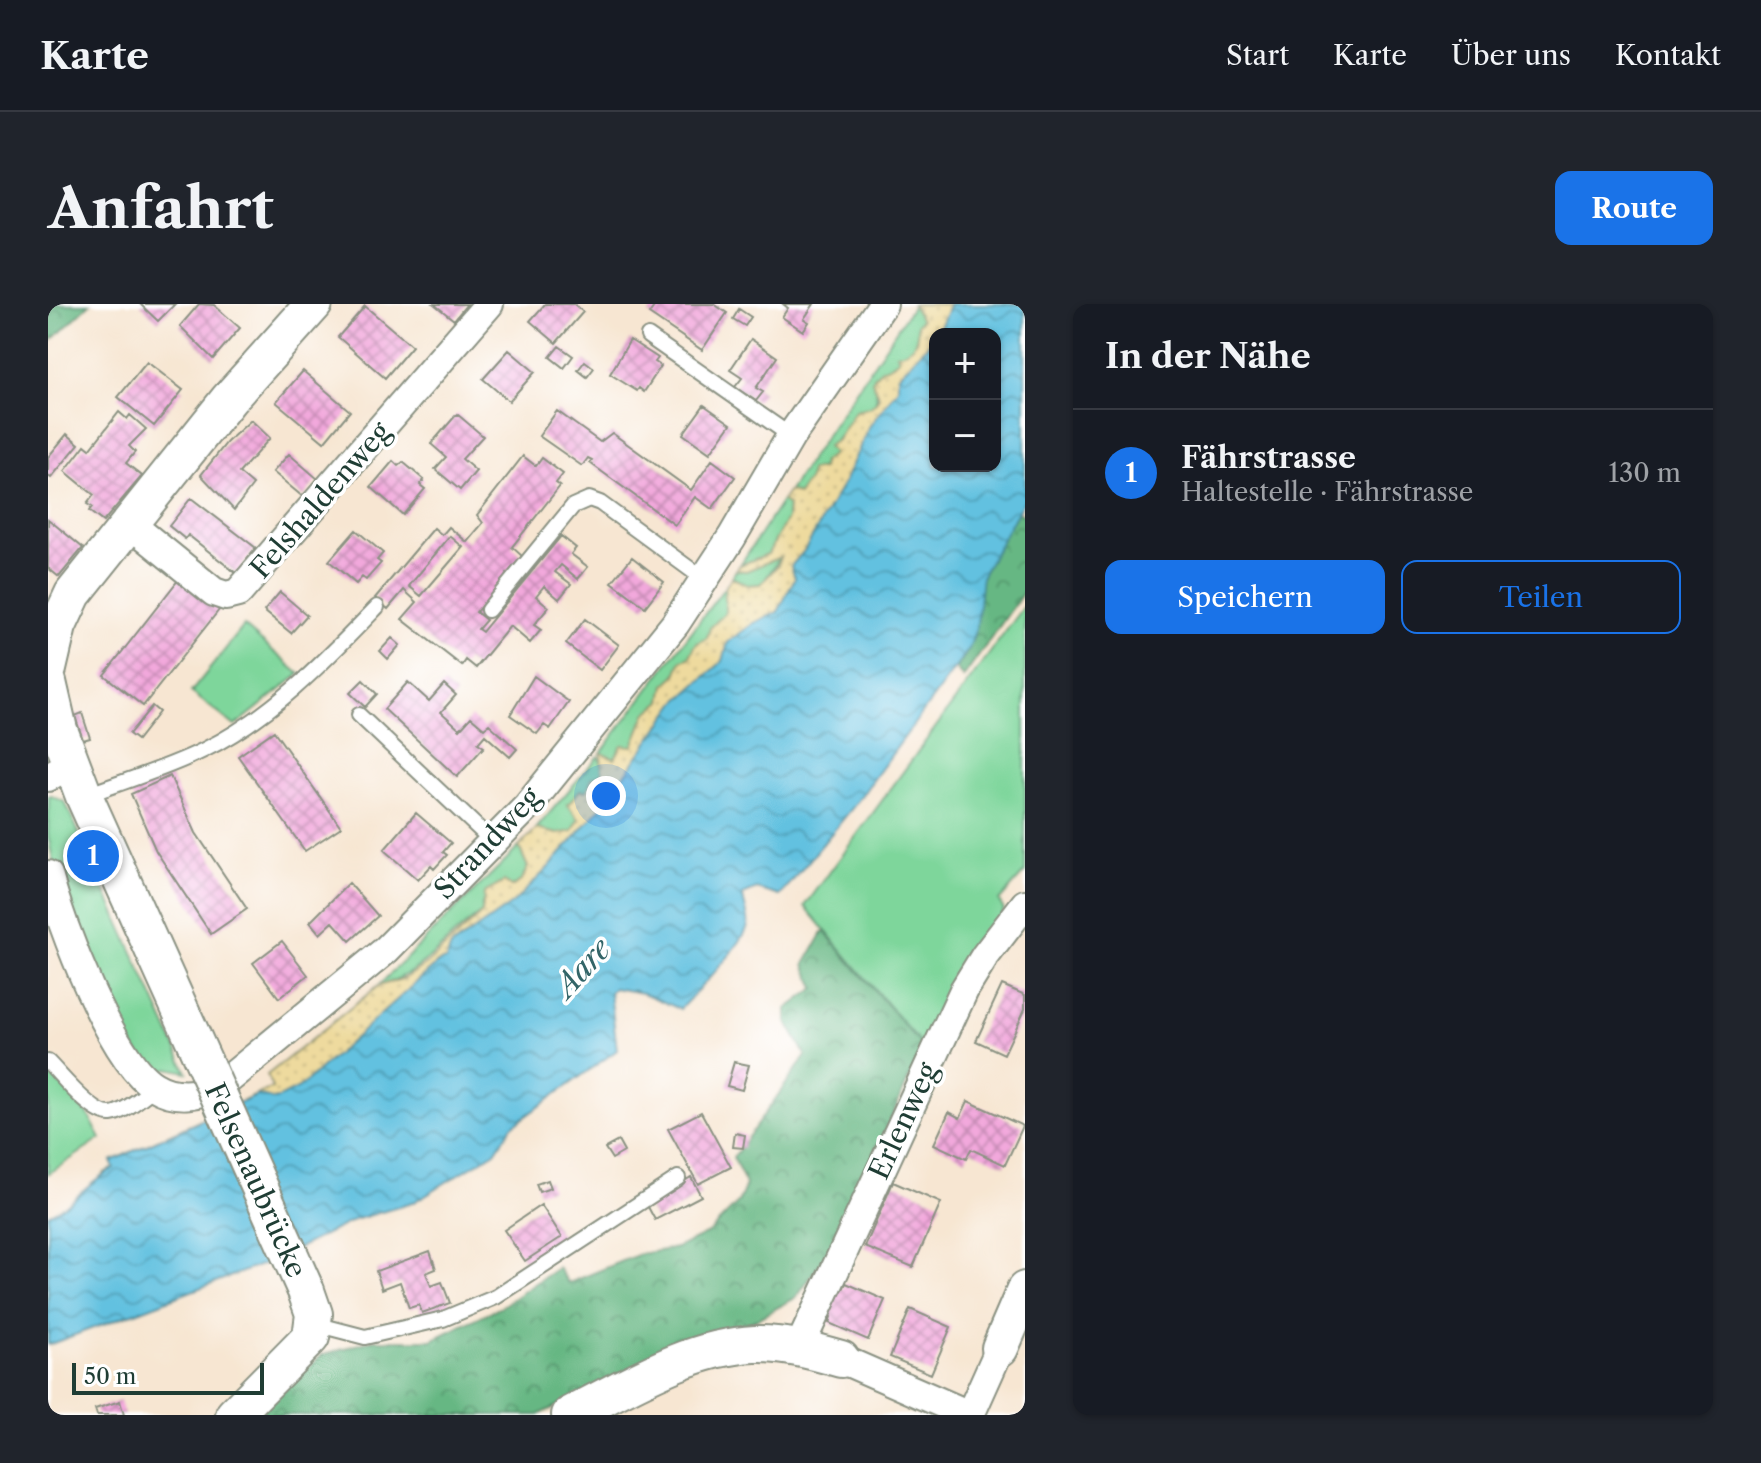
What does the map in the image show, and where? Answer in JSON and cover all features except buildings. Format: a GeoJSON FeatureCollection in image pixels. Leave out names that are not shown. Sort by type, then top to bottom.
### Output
{"type":"FeatureCollection","features":[{"type":"Feature","properties":{"kind":"street"},"geometry":{"type":"LineString","coordinates":[[48,669],[53,624],[73,594],[229,399],[314,304]]}},
{"type":"Feature","properties":{"kind":"street","name":"Felshaldenweg"},"geometry":{"type":"LineString","coordinates":[[129,523],[214,592],[226,596],[238,593],[489,304]]}},
{"type":"Feature","properties":{"kind":"street","name":"Strandweg"},"geometry":{"type":"LineString","coordinates":[[155,1087],[179,1094],[198,1094],[224,1083],[386,950],[494,843],[675,624],[705,580],[791,436],[878,306]]}},
{"type":"Feature","properties":{"kind":"street","name":"Felsenaubrücke"},"geometry":{"type":"LineString","coordinates":[[48,682],[68,779],[207,1069],[310,1308]]}},
{"type":"Feature","properties":{"kind":"street"},"geometry":{"type":"LineString","coordinates":[[48,875],[57,911],[104,1013],[134,1066],[155,1087]]}},
{"type":"Feature","properties":{"kind":"street","name":"Erlenweg"},"geometry":{"type":"LineString","coordinates":[[799,1348],[964,990],[985,956],[1025,904]]}},
{"type":"Feature","properties":{"kind":"street"},"geometry":{"type":"LineString","coordinates":[[570,1415],[660,1369],[698,1355],[757,1344],[799,1348],[841,1359],[970,1415],[1025,1290]]}},
{"type":"Feature","properties":{"kind":"street"},"geometry":{"type":"LineString","coordinates":[[234,1415],[306,1343],[310,1308]]}},
{"type":"Feature","properties":{"kind":"lane"},"geometry":{"type":"LineString","coordinates":[[648,336],[791,436]]}},
{"type":"Feature","properties":{"kind":"lane"},"geometry":{"type":"LineString","coordinates":[[488,610],[573,506],[589,499],[600,503],[705,580]]}},
{"type":"Feature","properties":{"kind":"lane"},"geometry":{"type":"LineString","coordinates":[[68,779],[174,763],[248,724],[294,690],[377,607]]}},
{"type":"Feature","properties":{"kind":"lane"},"geometry":{"type":"LineString","coordinates":[[359,715],[494,843]]}},
{"type":"Feature","properties":{"kind":"lane"},"geometry":{"type":"LineString","coordinates":[[48,1062],[102,1113],[118,1112],[155,1087]]}},
{"type":"Feature","properties":{"kind":"lane"},"geometry":{"type":"LineString","coordinates":[[310,1308],[365,1337],[443,1319],[496,1297],[678,1178]]}},
{"type":"Feature","properties":{"kind":"green space"},"geometry":{"type":"Polygon","coordinates":[[[48,304],[90,304],[48,344],[48,304]]]}},
{"type":"Feature","properties":{"kind":"green space"},"geometry":{"type":"Polygon","coordinates":[[[913,305],[922,320],[917,324],[916,340],[912,347],[898,354],[896,362],[874,377],[875,404],[859,410],[828,447],[833,454],[822,468],[810,471],[809,479],[798,495],[789,491],[913,305]]]}},
{"type":"Feature","properties":{"kind":"green space"},"geometry":{"type":"Polygon","coordinates":[[[782,501],[788,506],[787,519],[768,554],[740,565],[782,501]]]}},
{"type":"Feature","properties":{"kind":"green space"},"geometry":{"type":"Polygon","coordinates":[[[1017,512],[1025,516],[1025,590],[963,678],[956,669],[969,649],[982,575],[1017,512]]]}},
{"type":"Feature","properties":{"kind":"green space"},"geometry":{"type":"Polygon","coordinates":[[[781,556],[762,584],[747,585],[732,577],[736,570],[746,571],[781,556]]]}},
{"type":"Feature","properties":{"kind":"green space"},"geometry":{"type":"Polygon","coordinates":[[[725,587],[726,610],[723,618],[689,658],[682,660],[676,675],[665,685],[662,701],[646,714],[633,746],[620,748],[615,758],[601,753],[725,587]]]}},
{"type":"Feature","properties":{"kind":"green space"},"geometry":{"type":"Polygon","coordinates":[[[1025,605],[1025,872],[999,901],[1004,910],[923,1047],[805,906],[1025,605]]]}},
{"type":"Feature","properties":{"kind":"green space"},"geometry":{"type":"Polygon","coordinates":[[[244,626],[300,674],[235,726],[191,692],[244,626]]]}},
{"type":"Feature","properties":{"kind":"green space"},"geometry":{"type":"Polygon","coordinates":[[[598,756],[604,766],[602,773],[592,779],[587,791],[568,804],[579,819],[573,831],[558,834],[536,829],[598,756]]]}},
{"type":"Feature","properties":{"kind":"green space"},"geometry":{"type":"Polygon","coordinates":[[[49,795],[65,802],[187,1072],[168,1068],[159,1073],[141,1056],[108,1004],[80,941],[52,856],[48,835],[49,795]]]}},
{"type":"Feature","properties":{"kind":"green space"},"geometry":{"type":"Polygon","coordinates":[[[519,847],[528,867],[521,881],[482,904],[482,913],[411,972],[378,986],[519,847]]]}},
{"type":"Feature","properties":{"kind":"green space"},"geometry":{"type":"Polygon","coordinates":[[[824,931],[923,1047],[838,1237],[797,1297],[742,1327],[679,1345],[539,1415],[257,1415],[322,1355],[373,1340],[432,1340],[502,1306],[558,1268],[569,1283],[640,1254],[677,1248],[708,1233],[738,1203],[746,1185],[733,1158],[806,1056],[787,1022],[787,1009],[815,988],[805,964],[824,931]]]}},
{"type":"Feature","properties":{"kind":"green space"},"geometry":{"type":"Polygon","coordinates":[[[48,1070],[88,1114],[101,1139],[48,1174],[48,1070]]]}},
{"type":"Feature","properties":{"kind":"sand"},"geometry":{"type":"Polygon","coordinates":[[[912,304],[967,304],[959,328],[929,328],[929,368],[761,670],[328,1078],[102,1174],[114,1168],[111,1161],[272,1088],[267,1075],[378,986],[405,978],[427,964],[482,913],[484,893],[504,882],[511,887],[521,881],[528,867],[519,847],[536,829],[558,834],[573,831],[579,819],[568,805],[580,790],[587,791],[592,778],[602,773],[601,753],[615,758],[622,745],[633,746],[646,714],[662,701],[665,685],[676,675],[682,660],[689,658],[696,644],[707,638],[710,628],[725,613],[725,587],[732,577],[747,585],[761,584],[778,565],[780,557],[746,571],[736,570],[740,565],[768,554],[787,519],[788,506],[782,501],[789,491],[798,495],[809,479],[810,471],[822,469],[823,461],[833,454],[827,446],[837,440],[855,411],[875,403],[879,396],[872,381],[882,369],[899,359],[897,354],[911,347],[921,320],[912,304]]]}},
{"type":"Feature","properties":{"kind":"water","name":"Aare"},"geometry":{"type":"Polygon","coordinates":[[[950,304],[1025,304],[1025,499],[982,575],[977,625],[969,649],[854,806],[780,896],[757,889],[743,895],[748,918],[745,934],[718,968],[680,1009],[643,993],[614,988],[610,992],[617,1050],[512,1126],[495,1152],[412,1203],[354,1220],[274,1260],[48,1345],[48,1214],[114,1168],[111,1161],[258,1095],[275,1100],[299,1088],[439,962],[446,960],[451,947],[513,903],[604,804],[677,702],[723,661],[728,642],[754,623],[778,612],[795,578],[791,566],[804,551],[844,482],[869,427],[898,388],[898,376],[929,343],[929,472],[1001,472],[1001,328],[940,328],[950,304]]]}},
{"type":"Feature","properties":{"kind":"place","name":"Fährstrasse"},"geometry":{"type":"Point","coordinates":[93,856]}}]}
